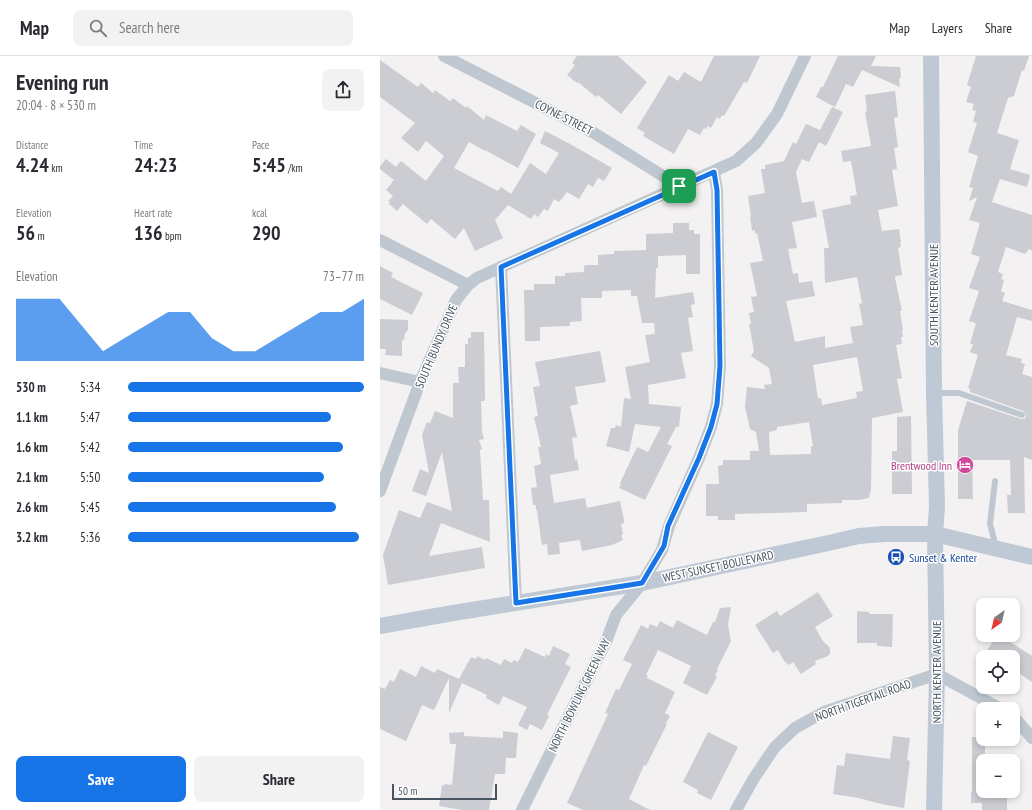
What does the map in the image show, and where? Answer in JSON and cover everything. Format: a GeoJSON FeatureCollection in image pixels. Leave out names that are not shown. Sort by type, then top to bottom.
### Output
{"type":"FeatureCollection","features":[{"type":"Feature","properties":{"kind":"street","name":"COYNE STREET"},"geometry":{"type":"LineString","coordinates":[[444,56],[594,132],[679,186]]}},
{"type":"Feature","properties":{"kind":"street","name":"SOUTH BUNDY DRIVE"},"geometry":{"type":"LineString","coordinates":[[380,491],[420,382],[456,300],[468,285],[477,278],[736,161],[756,143],[777,114],[805,56]]}},
{"type":"Feature","properties":{"kind":"street","name":"SOUTH KENTER AVENUE"},"geometry":{"type":"LineString","coordinates":[[931,56],[934,393],[937,507],[935,534]]}},
{"type":"Feature","properties":{"kind":"street","name":"NORTH BOWLING GREEN WAY"},"geometry":{"type":"LineString","coordinates":[[522,810],[607,640],[616,614],[642,583],[664,546],[668,526],[699,458],[711,427],[717,404],[720,366],[717,190],[714,172]]}},
{"type":"Feature","properties":{"kind":"street"},"geometry":{"type":"LineString","coordinates":[[380,240],[468,285]]}},
{"type":"Feature","properties":{"kind":"street"},"geometry":{"type":"LineString","coordinates":[[501,267],[516,603]]}},
{"type":"Feature","properties":{"kind":"street"},"geometry":{"type":"LineString","coordinates":[[380,373],[420,382]]}},
{"type":"Feature","properties":{"kind":"street","name":"WEST SUNSET BOULEVARD"},"geometry":{"type":"LineString","coordinates":[[380,626],[642,583],[859,536],[884,534],[935,534],[1032,557]]}},
{"type":"Feature","properties":{"kind":"street","name":"NORTH KENTER AVENUE"},"geometry":{"type":"LineString","coordinates":[[934,810],[937,674],[935,534]]}},
{"type":"Feature","properties":{"kind":"street"},"geometry":{"type":"LineString","coordinates":[[937,674],[988,702]]}},
{"type":"Feature","properties":{"kind":"street","name":"NORTH TIGERTAIL ROAD"},"geometry":{"type":"LineString","coordinates":[[736,810],[754,778],[775,747],[795,728],[824,712],[937,674]]}},
{"type":"Feature","properties":{"kind":"street"},"geometry":{"type":"LineString","coordinates":[[1020,724],[1032,738]]}},
{"type":"Feature","properties":{"kind":"lane"},"geometry":{"type":"LineString","coordinates":[[934,393],[959,393],[1022,415]]}},
{"type":"Feature","properties":{"kind":"lane"},"geometry":{"type":"LineString","coordinates":[[995,481],[990,524],[996,548]]}},
{"type":"Feature","properties":{"kind":"building"},"geometry":{"type":"Polygon","coordinates":[[[577,56],[618,56],[647,82],[621,114],[598,95],[596,97],[567,75],[575,65],[572,63],[577,56]]]}},
{"type":"Feature","properties":{"kind":"building"},"geometry":{"type":"Polygon","coordinates":[[[714,56],[760,56],[747,83],[744,82],[724,116],[722,115],[720,119],[717,117],[711,128],[708,126],[706,129],[704,128],[700,135],[688,129],[674,154],[643,136],[645,133],[637,128],[669,75],[678,81],[684,72],[701,82],[714,56]]]}},
{"type":"Feature","properties":{"kind":"building"},"geometry":{"type":"Polygon","coordinates":[[[838,56],[876,56],[871,66],[900,67],[900,87],[862,70],[853,87],[846,84],[835,107],[816,97],[821,87],[823,87],[838,56]]]}},
{"type":"Feature","properties":{"kind":"building"},"geometry":{"type":"Polygon","coordinates":[[[976,56],[1029,56],[1024,71],[1022,70],[1014,96],[1008,98],[997,133],[1019,140],[1010,169],[1030,175],[1027,187],[1000,179],[992,202],[1032,215],[1032,251],[1029,249],[1025,254],[1006,247],[998,272],[1003,274],[1001,279],[1004,280],[1001,291],[1005,293],[1002,301],[1032,310],[1032,321],[1017,317],[1006,355],[1022,359],[1021,363],[1025,364],[1022,374],[1032,377],[1032,460],[1024,457],[1025,513],[1008,513],[1007,495],[1011,495],[1010,460],[972,460],[973,499],[958,499],[958,430],[967,401],[1021,419],[1025,419],[1026,415],[1023,411],[970,392],[970,389],[968,388],[978,355],[970,352],[973,344],[970,344],[976,323],[969,321],[979,291],[969,288],[980,257],[971,254],[980,223],[969,220],[977,197],[969,201],[973,188],[969,187],[978,156],[968,152],[977,123],[973,122],[976,111],[972,110],[974,104],[966,102],[971,87],[967,85],[976,56]]]}},
{"type":"Feature","properties":{"kind":"building"},"geometry":{"type":"Polygon","coordinates":[[[380,60],[418,87],[421,83],[433,93],[435,90],[450,101],[453,98],[466,108],[467,106],[484,120],[486,115],[517,131],[521,125],[536,134],[518,168],[469,142],[454,168],[498,191],[501,187],[511,194],[530,163],[546,174],[559,153],[540,143],[545,131],[612,168],[604,181],[598,178],[593,187],[588,184],[579,199],[567,192],[559,202],[554,199],[548,211],[544,209],[538,217],[534,214],[531,219],[508,205],[495,220],[503,238],[475,251],[464,228],[455,239],[431,219],[427,224],[403,204],[397,211],[389,204],[390,202],[388,201],[393,196],[386,190],[394,180],[380,169],[380,166],[386,159],[396,167],[401,161],[426,181],[444,156],[426,141],[418,152],[401,138],[415,123],[380,97],[380,60]]]}},
{"type":"Feature","properties":{"kind":"building"},"geometry":{"type":"Polygon","coordinates":[[[895,91],[898,117],[894,118],[898,147],[894,148],[897,169],[892,170],[898,206],[878,210],[882,231],[899,229],[901,242],[901,247],[898,248],[902,275],[896,276],[895,278],[902,311],[900,311],[903,330],[903,337],[901,337],[902,344],[896,345],[902,378],[897,379],[903,412],[872,418],[871,492],[869,498],[842,500],[842,503],[807,504],[807,512],[735,514],[735,520],[718,520],[718,516],[706,516],[706,484],[719,484],[718,466],[723,465],[723,460],[750,460],[750,451],[759,451],[756,432],[750,429],[745,407],[747,387],[765,389],[764,385],[772,384],[769,368],[751,356],[754,351],[749,324],[751,324],[749,313],[754,312],[751,297],[757,296],[750,263],[763,261],[757,233],[755,234],[755,230],[752,231],[748,196],[765,193],[761,169],[765,169],[765,165],[784,161],[793,142],[796,144],[806,124],[820,130],[832,107],[843,112],[826,146],[819,142],[809,162],[802,159],[796,172],[802,203],[814,201],[817,217],[792,222],[797,248],[788,249],[793,274],[798,273],[799,283],[812,281],[815,296],[786,301],[795,342],[825,336],[825,348],[853,343],[850,327],[863,325],[859,304],[862,303],[857,277],[825,283],[824,248],[829,248],[822,210],[851,204],[850,196],[857,195],[851,161],[843,162],[841,151],[871,146],[865,112],[867,111],[865,95],[895,91]],[[857,357],[813,365],[818,399],[821,398],[822,405],[857,398],[856,392],[863,391],[857,357]],[[809,422],[777,427],[777,430],[769,432],[770,455],[811,454],[811,446],[813,446],[809,422]]]}},
{"type":"Feature","properties":{"kind":"building"},"geometry":{"type":"Polygon","coordinates":[[[673,223],[689,223],[689,230],[694,230],[694,234],[700,234],[700,274],[686,274],[686,255],[658,256],[655,298],[693,292],[695,304],[691,305],[693,317],[688,318],[693,351],[681,353],[686,378],[648,385],[649,404],[681,407],[679,427],[676,427],[667,444],[672,446],[645,500],[619,488],[620,483],[637,447],[648,452],[661,427],[635,424],[629,452],[606,446],[611,428],[615,428],[616,425],[621,427],[624,398],[631,399],[625,367],[650,362],[645,335],[655,334],[654,323],[642,323],[637,296],[631,296],[631,290],[602,291],[602,298],[581,298],[582,321],[570,322],[570,326],[540,327],[540,341],[525,341],[524,290],[534,290],[534,284],[555,284],[555,276],[565,276],[565,273],[584,272],[584,266],[586,265],[598,265],[598,255],[614,254],[614,251],[646,250],[646,234],[673,233],[673,223]]]}},
{"type":"Feature","properties":{"kind":"building"},"geometry":{"type":"Polygon","coordinates":[[[380,266],[393,273],[391,277],[423,293],[412,315],[380,299],[380,266]]]}},
{"type":"Feature","properties":{"kind":"building"},"geometry":{"type":"Polygon","coordinates":[[[380,319],[408,320],[408,330],[405,333],[404,340],[402,340],[402,356],[385,355],[386,349],[380,349],[380,319]]]}},
{"type":"Feature","properties":{"kind":"building"},"geometry":{"type":"Polygon","coordinates":[[[471,332],[484,332],[485,399],[484,401],[481,401],[482,432],[484,439],[479,440],[482,449],[480,450],[483,500],[489,500],[490,542],[441,523],[429,556],[482,547],[485,568],[388,585],[383,555],[399,510],[420,518],[427,502],[452,511],[442,452],[426,496],[412,491],[420,469],[429,473],[422,435],[427,422],[430,423],[435,411],[453,418],[453,383],[459,383],[458,367],[465,367],[465,344],[468,344],[468,338],[471,338],[471,332]]]}},
{"type":"Feature","properties":{"kind":"building"},"geometry":{"type":"Polygon","coordinates":[[[600,351],[606,382],[575,387],[578,404],[570,406],[577,437],[572,438],[575,460],[577,459],[579,470],[550,475],[554,503],[585,498],[587,508],[620,501],[624,520],[624,523],[621,524],[623,534],[621,535],[623,540],[612,545],[582,551],[579,540],[559,543],[560,554],[548,555],[547,544],[542,545],[537,510],[536,505],[533,505],[531,488],[537,487],[534,466],[541,464],[538,447],[541,447],[534,417],[538,416],[533,387],[540,386],[535,362],[600,351]]]}},
{"type":"Feature","properties":{"kind":"building"},"geometry":{"type":"Polygon","coordinates":[[[911,416],[912,494],[892,494],[892,451],[897,451],[897,417],[911,416]]]}},
{"type":"Feature","properties":{"kind":"building"},"geometry":{"type":"Polygon","coordinates":[[[818,592],[833,616],[815,627],[823,641],[830,648],[830,654],[815,661],[816,664],[801,674],[793,662],[789,665],[784,661],[778,650],[773,653],[755,625],[777,611],[780,616],[818,592]]]}},
{"type":"Feature","properties":{"kind":"building"},"geometry":{"type":"Polygon","coordinates":[[[731,607],[728,625],[731,641],[717,669],[715,676],[717,677],[707,695],[683,683],[691,666],[658,650],[646,675],[648,676],[647,678],[675,692],[665,713],[670,716],[666,723],[667,724],[646,766],[644,765],[629,799],[650,810],[583,810],[567,803],[608,714],[605,713],[616,689],[619,690],[632,664],[623,660],[641,625],[648,629],[650,624],[657,627],[660,621],[673,628],[677,620],[707,635],[713,622],[715,622],[720,608],[731,607]]]}},
{"type":"Feature","properties":{"kind":"building"},"geometry":{"type":"Polygon","coordinates":[[[857,611],[869,612],[869,614],[893,614],[892,647],[877,646],[877,643],[857,643],[857,611]]]}},
{"type":"Feature","properties":{"kind":"building"},"geometry":{"type":"Polygon","coordinates":[[[993,642],[1010,642],[1032,656],[1032,682],[1020,674],[1020,650],[987,650],[993,642]]]}},
{"type":"Feature","properties":{"kind":"building"},"geometry":{"type":"Polygon","coordinates":[[[553,646],[570,654],[565,664],[571,667],[547,715],[549,716],[542,730],[530,724],[527,730],[518,725],[527,707],[503,696],[499,705],[486,698],[487,695],[462,683],[449,713],[449,678],[434,710],[422,705],[406,741],[380,729],[380,687],[385,689],[390,680],[394,682],[400,669],[416,677],[421,666],[435,673],[437,669],[459,679],[471,657],[476,659],[477,656],[485,660],[486,658],[501,665],[504,659],[512,663],[514,660],[518,662],[525,648],[545,657],[546,654],[549,656],[553,646]]]}},
{"type":"Feature","properties":{"kind":"building"},"geometry":{"type":"Polygon","coordinates":[[[503,731],[518,733],[516,758],[506,758],[505,774],[495,774],[489,810],[462,810],[439,806],[442,785],[452,785],[456,744],[450,744],[449,733],[464,732],[464,736],[503,738],[503,731]]]}},
{"type":"Feature","properties":{"kind":"building"},"geometry":{"type":"Polygon","coordinates":[[[708,732],[738,747],[711,800],[697,793],[698,790],[683,782],[708,732]]]}},
{"type":"Feature","properties":{"kind":"building"},"geometry":{"type":"Polygon","coordinates":[[[893,736],[910,738],[907,760],[910,761],[904,808],[833,794],[837,765],[844,766],[846,753],[890,759],[893,736]]]}},
{"type":"Feature","properties":{"kind":"building"},"geometry":{"type":"Polygon","coordinates":[[[972,737],[976,737],[976,746],[985,746],[985,754],[976,754],[976,798],[1007,798],[1007,810],[982,810],[982,803],[971,803],[972,737]]]}},
{"type":"Feature","properties":{"kind":"place","name":"Brentwood Inn"},"geometry":{"type":"Point","coordinates":[965,465]}},
{"type":"Feature","properties":{"kind":"place","name":"Sunset & Kenter"},"geometry":{"type":"Point","coordinates":[896,557]}},
{"type":"Feature","properties":{"kind":"route"},"geometry":{"type":"LineString","coordinates":[[714,172],[717,190],[720,366],[717,404],[711,427],[699,458],[668,526],[664,546],[642,583],[516,603],[501,267],[679,186],[714,172]]}}]}
